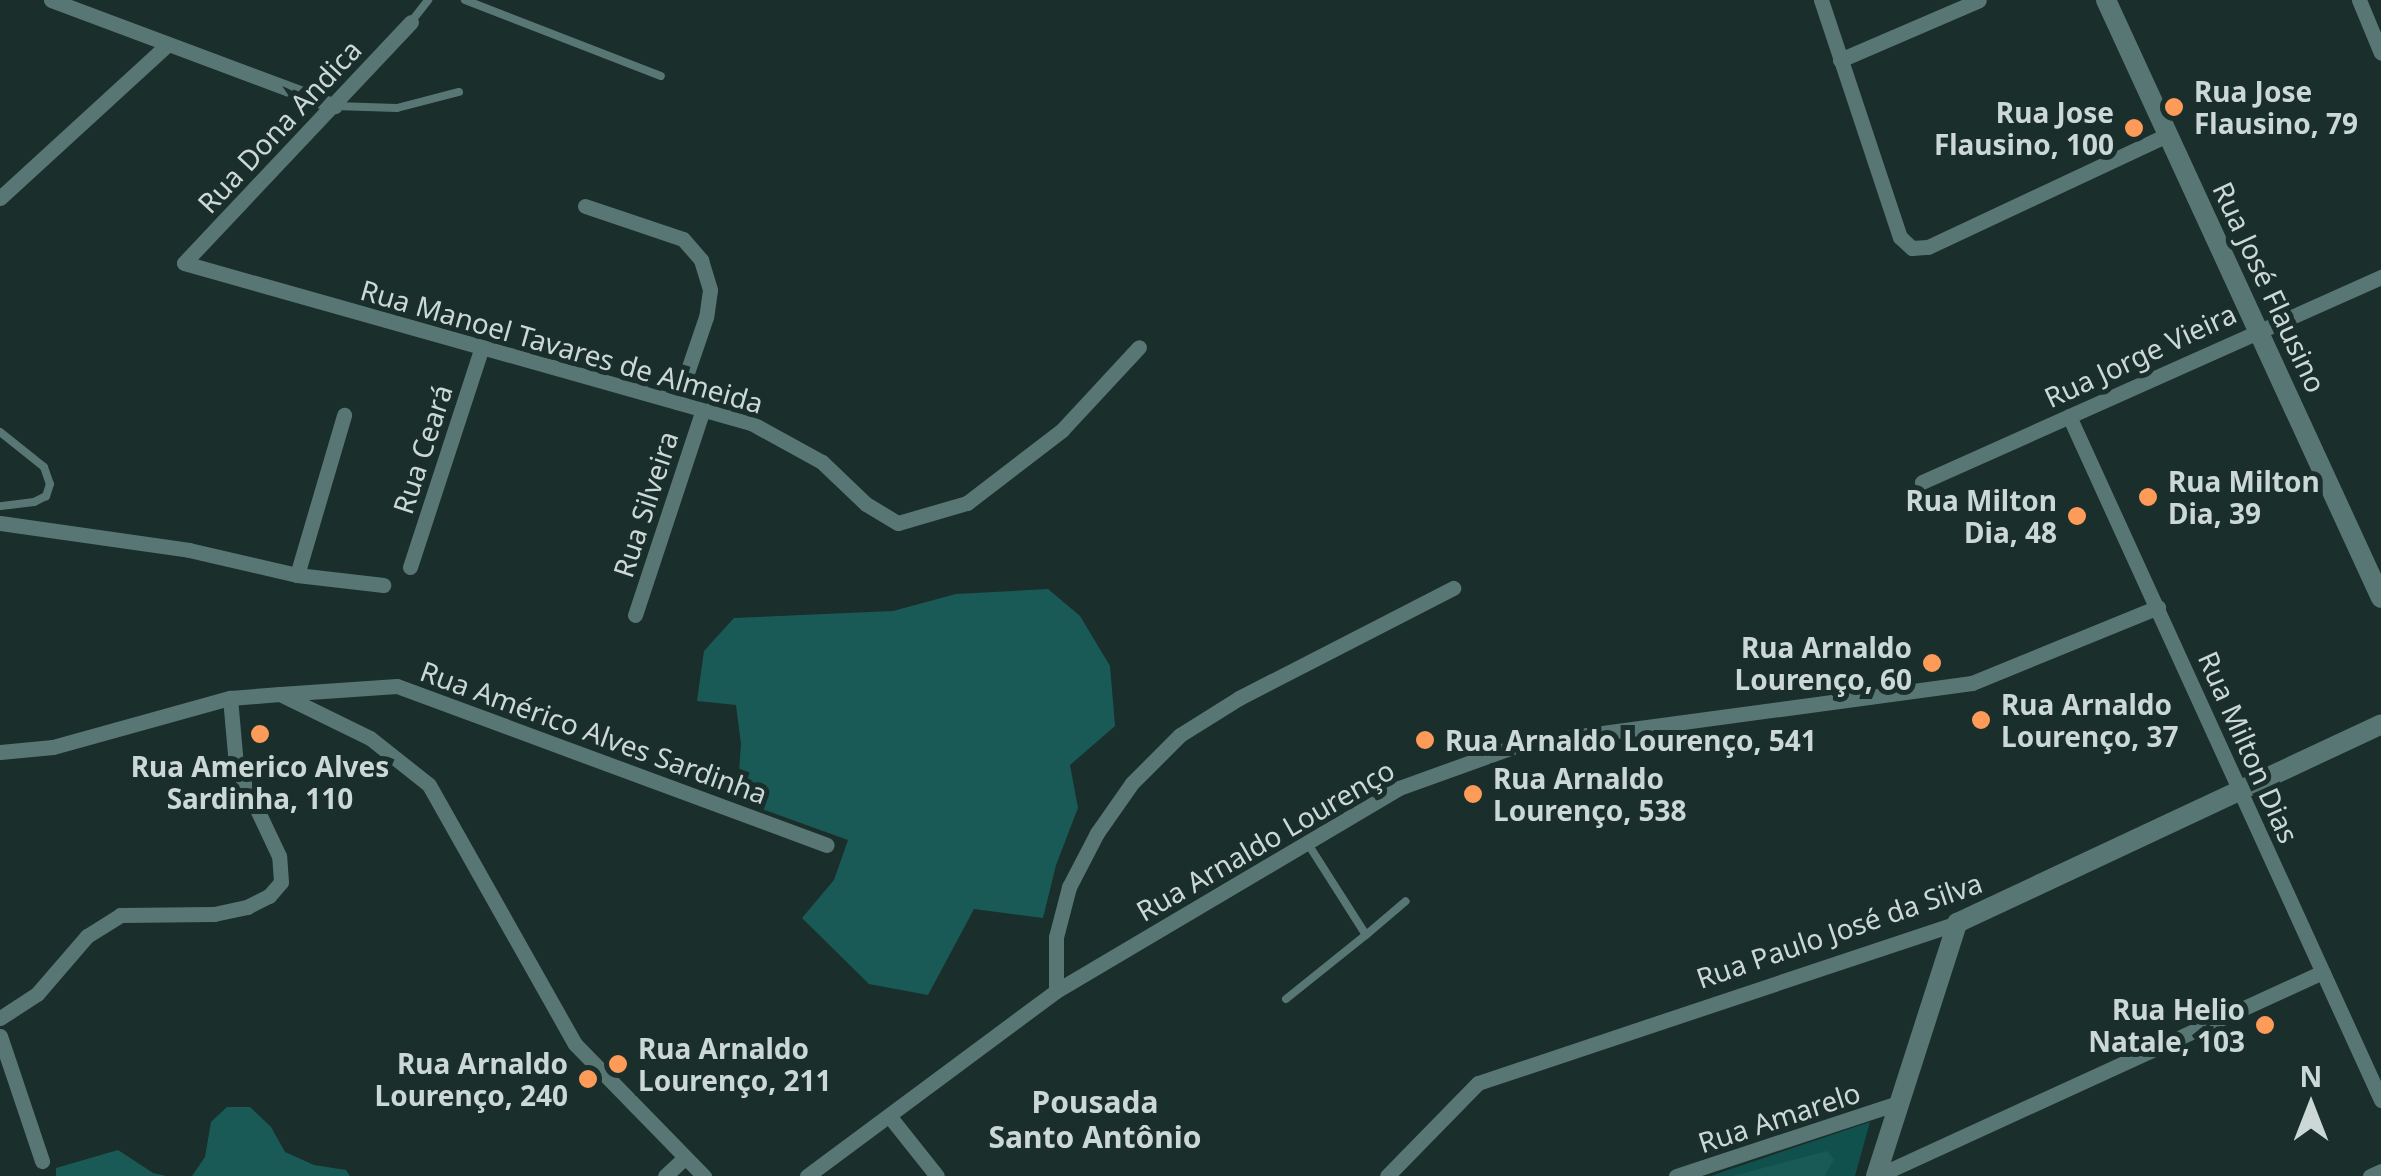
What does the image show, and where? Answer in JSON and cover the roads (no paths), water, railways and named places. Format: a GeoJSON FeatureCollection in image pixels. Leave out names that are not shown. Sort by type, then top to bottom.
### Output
{"type":"FeatureCollection","features":[{"type":"Feature","properties":{"kind":"street"},"geometry":{"type":"LineString","coordinates":[[51,0],[335,106]]}},
{"type":"Feature","properties":{"kind":"street"},"geometry":{"type":"LineString","coordinates":[[1821,0],[1900,237],[1912,248],[1928,247],[2169,134]]}},
{"type":"Feature","properties":{"kind":"street"},"geometry":{"type":"LineString","coordinates":[[1840,60],[1980,0]]}},
{"type":"Feature","properties":{"kind":"street","name":"Rua José Flausino"},"geometry":{"type":"LineString","coordinates":[[2106,0],[2381,598]]}},
{"type":"Feature","properties":{"kind":"street"},"geometry":{"type":"LineString","coordinates":[[2359,0],[2381,53]]}},
{"type":"Feature","properties":{"kind":"street","name":"Rua Dona Andica"},"geometry":{"type":"LineString","coordinates":[[184,264],[410,22]]}},
{"type":"Feature","properties":{"kind":"street"},"geometry":{"type":"LineString","coordinates":[[0,198],[168,44]]}},
{"type":"Feature","properties":{"kind":"street"},"geometry":{"type":"LineString","coordinates":[[584,206],[682,239],[701,260],[710,290],[706,317],[677,402]]}},
{"type":"Feature","properties":{"kind":"street","name":"Rua Manoel Tavares de Almeida"},"geometry":{"type":"LineString","coordinates":[[184,264],[751,423],[822,462],[866,504],[898,524],[967,503],[1062,430],[1139,347]]}},
{"type":"Feature","properties":{"kind":"street","name":"Rua Jorge Vieira"},"geometry":{"type":"LineString","coordinates":[[1922,482],[2259,328],[2381,277]]}},
{"type":"Feature","properties":{"kind":"street","name":"Rua Ceará"},"geometry":{"type":"LineString","coordinates":[[410,568],[482,347]]}},
{"type":"Feature","properties":{"kind":"street","name":"Rua Silveira"},"geometry":{"type":"LineString","coordinates":[[635,614],[703,410]]}},
{"type":"Feature","properties":{"kind":"street"},"geometry":{"type":"LineString","coordinates":[[297,575],[344,415]]}},
{"type":"Feature","properties":{"kind":"street","name":"Rua Milton Dias"},"geometry":{"type":"LineString","coordinates":[[2069,416],[2381,1100]]}},
{"type":"Feature","properties":{"kind":"street"},"geometry":{"type":"LineString","coordinates":[[0,523],[189,550],[297,575],[383,585]]}},
{"type":"Feature","properties":{"kind":"street"},"geometry":{"type":"LineString","coordinates":[[1056,991],[1056,937],[1069,887],[1097,833],[1132,783],[1180,734],[1238,698],[1453,588]]}},
{"type":"Feature","properties":{"kind":"street","name":"Rua Arnaldo Lourenço"},"geometry":{"type":"LineString","coordinates":[[807,1176],[1056,991],[1398,788],[1521,744],[1972,683],[2158,607]]}},
{"type":"Feature","properties":{"kind":"street","name":"Rua Américo Alves Sardinha"},"geometry":{"type":"LineString","coordinates":[[280,694],[397,686],[827,845]]}},
{"type":"Feature","properties":{"kind":"street"},"geometry":{"type":"LineString","coordinates":[[0,752],[54,747],[230,698],[280,694],[370,738],[430,785],[575,1044],[683,1160],[704,1176]]}},
{"type":"Feature","properties":{"kind":"street"},"geometry":{"type":"LineString","coordinates":[[0,1018],[37,994],[87,936],[120,915],[214,914],[247,907],[270,896],[280,882],[279,856],[236,765],[230,698]]}},
{"type":"Feature","properties":{"kind":"street","name":"Rua Paulo José da Silva"},"geometry":{"type":"LineString","coordinates":[[1387,1176],[1478,1083],[1957,923],[2381,724]]}},
{"type":"Feature","properties":{"kind":"street"},"geometry":{"type":"LineString","coordinates":[[1877,1176],[1957,923]]}},
{"type":"Feature","properties":{"kind":"street"},"geometry":{"type":"LineString","coordinates":[[1877,1176],[2322,972]]}},
{"type":"Feature","properties":{"kind":"street"},"geometry":{"type":"LineString","coordinates":[[0,1036],[42,1162]]}},
{"type":"Feature","properties":{"kind":"street","name":"Rua Amarelo"},"geometry":{"type":"LineString","coordinates":[[1676,1176],[1898,1104]]}},
{"type":"Feature","properties":{"kind":"street"},"geometry":{"type":"LineString","coordinates":[[890,1117],[937,1176]]}},
{"type":"Feature","properties":{"kind":"street"},"geometry":{"type":"LineString","coordinates":[[665,1176],[683,1160]]}},
{"type":"Feature","properties":{"kind":"street"},"geometry":{"type":"LineString","coordinates":[[2370,1176],[2381,1170]]}},
{"type":"Feature","properties":{"kind":"lane"},"geometry":{"type":"LineString","coordinates":[[410,22],[428,0]]}},
{"type":"Feature","properties":{"kind":"lane"},"geometry":{"type":"LineString","coordinates":[[466,0],[661,76]]}},
{"type":"Feature","properties":{"kind":"lane"},"geometry":{"type":"LineString","coordinates":[[335,106],[397,108],[459,92]]}},
{"type":"Feature","properties":{"kind":"lane"},"geometry":{"type":"LineString","coordinates":[[0,432],[44,467],[50,484],[46,496],[34,502],[0,506]]}},
{"type":"Feature","properties":{"kind":"lane"},"geometry":{"type":"LineString","coordinates":[[1306,842],[1366,935]]}},
{"type":"Feature","properties":{"kind":"lane"},"geometry":{"type":"LineString","coordinates":[[1286,999],[1406,902]]}},
{"type":"Feature","properties":{"kind":"place","name":"Rua Jose Flausino, 79"},"geometry":{"type":"Point","coordinates":[2174,107]}},
{"type":"Feature","properties":{"kind":"place","name":"Rua Jose Flausino, 100"},"geometry":{"type":"Point","coordinates":[2134,128]}},
{"type":"Feature","properties":{"kind":"place","name":"Rua Milton Dia, 39"},"geometry":{"type":"Point","coordinates":[2148,497]}},
{"type":"Feature","properties":{"kind":"place","name":"Rua Milton Dia, 48"},"geometry":{"type":"Point","coordinates":[2077,516]}},
{"type":"Feature","properties":{"kind":"place","name":"Rua Arnaldo Lourenço, 60"},"geometry":{"type":"Point","coordinates":[1932,663]}},
{"type":"Feature","properties":{"kind":"place","name":"Rua Arnaldo Lourenço, 37"},"geometry":{"type":"Point","coordinates":[1981,720]}},
{"type":"Feature","properties":{"kind":"place","name":"Rua Americo Alves Sardinha, 110"},"geometry":{"type":"Point","coordinates":[260,734]}},
{"type":"Feature","properties":{"kind":"place","name":"Rua Arnaldo Lourenço, 541"},"geometry":{"type":"Point","coordinates":[1425,740]}},
{"type":"Feature","properties":{"kind":"place","name":"Rua Arnaldo Lourenço, 538"},"geometry":{"type":"Point","coordinates":[1473,794]}},
{"type":"Feature","properties":{"kind":"place","name":"Rua Helio Natale, 103"},"geometry":{"type":"Point","coordinates":[2265,1025]}},
{"type":"Feature","properties":{"kind":"place","name":"Rua Arnaldo Lourenço, 211"},"geometry":{"type":"Point","coordinates":[618,1064]}},
{"type":"Feature","properties":{"kind":"place","name":"Rua Arnaldo Lourenço, 240"},"geometry":{"type":"Point","coordinates":[588,1079]}},
{"type":"Feature","properties":{"kind":"district","name":"Pousada Santo Antônio"},"geometry":{"type":"Point","coordinates":[1095,1119]}}]}
